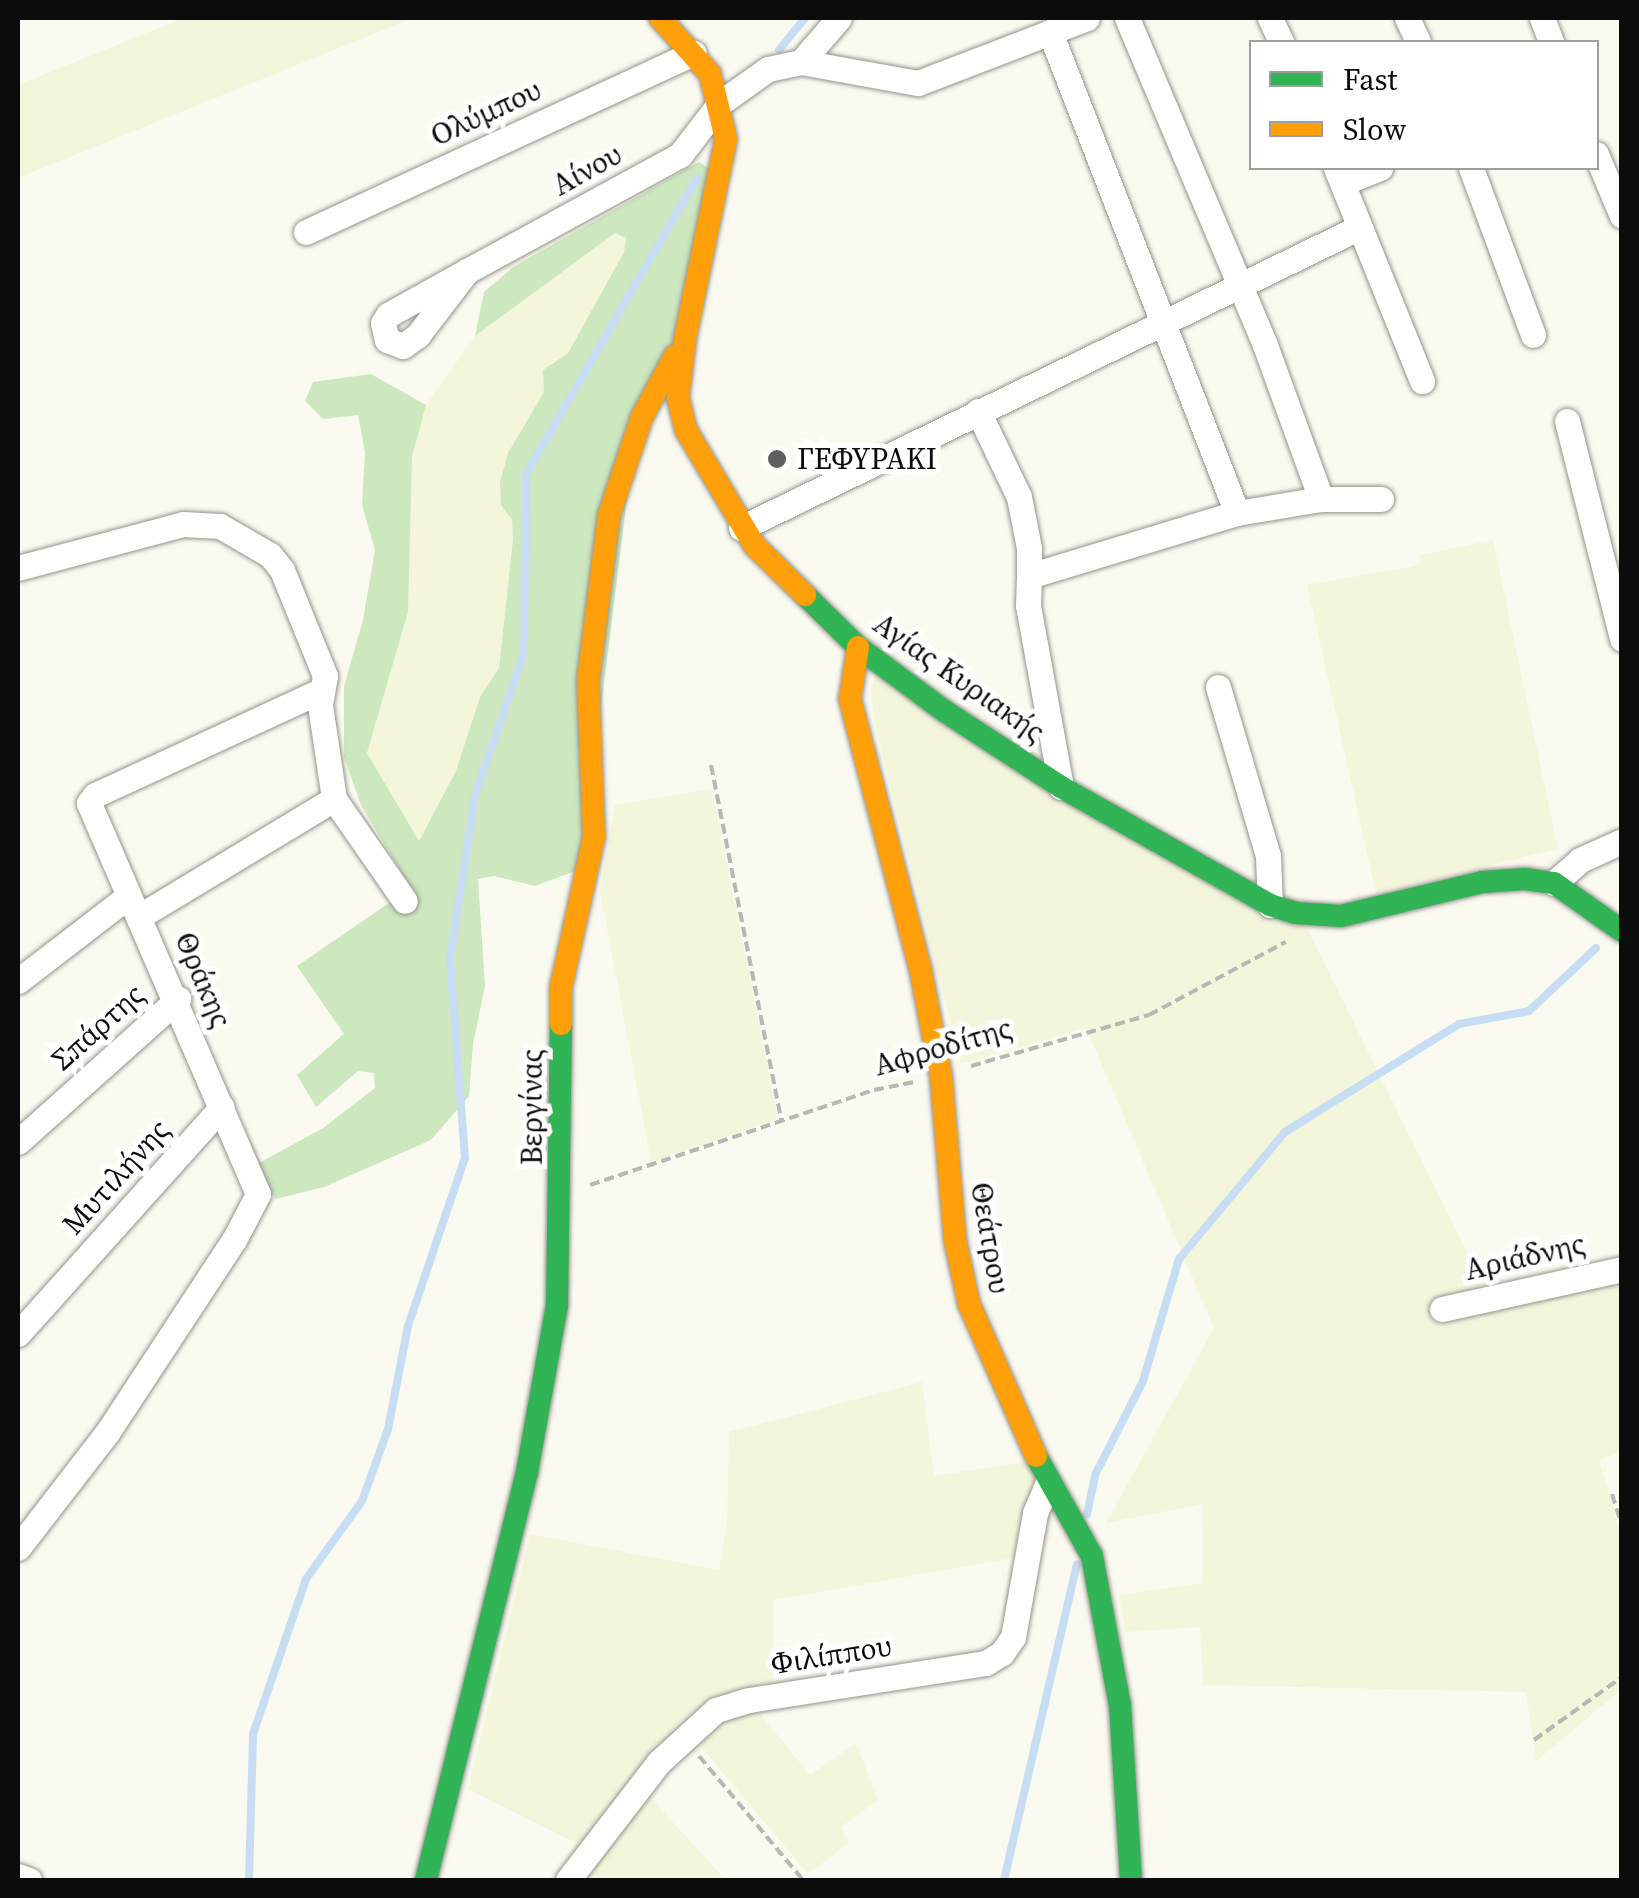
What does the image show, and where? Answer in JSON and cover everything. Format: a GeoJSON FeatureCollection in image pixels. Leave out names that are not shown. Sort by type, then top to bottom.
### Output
{"type":"FeatureCollection","features":[{"type":"Feature","properties":{"kind":"street","name":"Αγίας Κυριακής"},"geometry":{"type":"LineString","coordinates":[[660,18],[710,74],[726,138],[715,208],[684,340],[678,398],[686,430],[742,528],[858,647],[943,710],[1062,787],[1270,905],[1296,913],[1340,916],[1483,882],[1525,879],[1554,884]]}},
{"type":"Feature","properties":{"kind":"street"},"geometry":{"type":"LineString","coordinates":[[838,18],[801,62],[918,83],[1088,18]]}},
{"type":"Feature","properties":{"kind":"street"},"geometry":{"type":"LineString","coordinates":[[1128,18],[1265,345],[1321,500]]}},
{"type":"Feature","properties":{"kind":"street"},"geometry":{"type":"LineString","coordinates":[[1050,32],[1237,513]]}},
{"type":"Feature","properties":{"kind":"street","name":"Ολύμπου"},"geometry":{"type":"LineString","coordinates":[[306,232],[694,53]]}},
{"type":"Feature","properties":{"kind":"street","name":"Αίνου"},"geometry":{"type":"LineString","coordinates":[[467,272],[680,155],[720,103],[768,68],[801,62]]}},
{"type":"Feature","properties":{"kind":"street"},"geometry":{"type":"LineString","coordinates":[[1599,161],[1622,216]]}},
{"type":"Feature","properties":{"kind":"street"},"geometry":{"type":"LineString","coordinates":[[1368,170],[1339,175],[1422,381]]}},
{"type":"Feature","properties":{"kind":"street"},"geometry":{"type":"LineString","coordinates":[[1472,170],[1532,335]]}},
{"type":"Feature","properties":{"kind":"street"},"geometry":{"type":"LineString","coordinates":[[742,528],[1360,228]]}},
{"type":"Feature","properties":{"kind":"street","name":"Βεργίνας"},"geometry":{"type":"LineString","coordinates":[[426,1880],[541,1410],[557,1305],[561,988],[594,837],[588,682],[609,515],[642,417],[684,340]]}},
{"type":"Feature","properties":{"kind":"street"},"geometry":{"type":"LineString","coordinates":[[978,411],[1018,497],[1030,548],[1028,606],[1062,787]]}},
{"type":"Feature","properties":{"kind":"street"},"geometry":{"type":"LineString","coordinates":[[1568,422],[1622,639]]}},
{"type":"Feature","properties":{"kind":"street"},"geometry":{"type":"LineString","coordinates":[[1030,576],[1237,513],[1321,500],[1381,499]]}},
{"type":"Feature","properties":{"kind":"street"},"geometry":{"type":"LineString","coordinates":[[18,568],[183,524],[220,526],[270,556],[282,570],[322,667],[320,705],[334,799],[406,901]]}},
{"type":"Feature","properties":{"kind":"street","name":"Θεάτρου"},"geometry":{"type":"LineString","coordinates":[[858,647],[850,699],[920,966],[941,1076],[955,1240],[968,1304],[1048,1483],[1092,1556],[1120,1705],[1131,1880]]}},
{"type":"Feature","properties":{"kind":"street"},"geometry":{"type":"LineString","coordinates":[[1218,687],[1268,856],[1270,905]]}},
{"type":"Feature","properties":{"kind":"street","name":"Θράκης"},"geometry":{"type":"LineString","coordinates":[[18,1548],[106,1433],[234,1240],[258,1194],[178,1000],[89,803],[95,795],[322,690]]}},
{"type":"Feature","properties":{"kind":"street"},"geometry":{"type":"LineString","coordinates":[[18,980],[134,906],[334,799]]}},
{"type":"Feature","properties":{"kind":"street"},"geometry":{"type":"LineString","coordinates":[[1622,840],[1580,860],[1554,884],[1622,931]]}},
{"type":"Feature","properties":{"kind":"street","name":"Σπάρτης"},"geometry":{"type":"LineString","coordinates":[[18,1142],[178,1000]]}},
{"type":"Feature","properties":{"kind":"street","name":"Μυτιλήνης"},"geometry":{"type":"LineString","coordinates":[[18,1334],[222,1107]]}},
{"type":"Feature","properties":{"kind":"street","name":"Αριάδνης"},"geometry":{"type":"LineString","coordinates":[[1442,1309],[1622,1268]]}},
{"type":"Feature","properties":{"kind":"street","name":"Φιλίππου"},"geometry":{"type":"LineString","coordinates":[[568,1880],[683,1737],[716,1710],[749,1700],[986,1663],[1002,1653],[1013,1637],[1035,1513],[1048,1483]]}},
{"type":"Feature","properties":{"kind":"street"},"geometry":{"type":"LineString","coordinates":[[18,1876],[29,1880]]}},
{"type":"Feature","properties":{"kind":"path"},"geometry":{"type":"LineString","coordinates":[[711,765],[782,1122]]}},
{"type":"Feature","properties":{"kind":"path","name":"Αφροδίτης"},"geometry":{"type":"LineString","coordinates":[[561,1194],[874,1090],[941,1076],[1033,1044],[1106,1030],[1148,1015],[1289,940]]}},
{"type":"Feature","properties":{"kind":"path"},"geometry":{"type":"LineString","coordinates":[[1612,1494],[1622,1526]]}},
{"type":"Feature","properties":{"kind":"path"},"geometry":{"type":"LineString","coordinates":[[1534,1740],[1622,1677]]}},
{"type":"Feature","properties":{"kind":"path"},"geometry":{"type":"LineString","coordinates":[[683,1737],[803,1880]]}},
{"type":"Feature","properties":{"kind":"green space"},"geometry":{"type":"Polygon","coordinates":[[[183,18],[413,18],[18,178],[18,85],[183,18]]]}},
{"type":"Feature","properties":{"kind":"green space"},"geometry":{"type":"Polygon","coordinates":[[[699,162],[710,169],[681,338],[637,418],[581,869],[535,886],[494,876],[478,879],[485,986],[473,1044],[469,1096],[431,1140],[324,1187],[275,1199],[259,1163],[323,1128],[375,1088],[374,1073],[358,1071],[316,1107],[297,1075],[344,1034],[297,966],[411,888],[361,805],[344,757],[344,686],[363,620],[375,550],[362,505],[365,452],[358,415],[323,419],[305,401],[313,382],[371,374],[426,405],[412,457],[408,612],[367,753],[419,841],[456,771],[480,697],[499,668],[513,539],[512,520],[501,505],[500,482],[508,453],[544,392],[543,370],[568,353],[624,252],[626,238],[615,233],[475,336],[484,292],[513,267],[699,162]]]}},
{"type":"Feature","properties":{"kind":"green space"},"geometry":{"type":"Polygon","coordinates":[[[615,233],[626,238],[624,252],[568,353],[551,363],[544,392],[508,453],[513,539],[499,668],[480,697],[456,771],[419,841],[367,753],[408,612],[412,457],[426,405],[475,336],[615,233]]]}},
{"type":"Feature","properties":{"kind":"green space"},"geometry":{"type":"Polygon","coordinates":[[[1493,540],[1558,849],[1376,893],[1307,585],[1409,567],[1419,564],[1420,555],[1493,540]]]}},
{"type":"Feature","properties":{"kind":"green space"},"geometry":{"type":"Polygon","coordinates":[[[878,669],[1302,918],[1496,1311],[1621,1281],[1621,1452],[1599,1460],[1621,1535],[1621,1690],[1536,1761],[1526,1692],[1203,1685],[1200,1627],[1125,1632],[1119,1595],[1202,1583],[1203,1504],[1106,1523],[1214,1328],[1086,1028],[961,1064],[874,721],[871,689],[878,669]]]}},
{"type":"Feature","properties":{"kind":"green space"},"geometry":{"type":"Polygon","coordinates":[[[712,789],[778,1119],[651,1162],[600,891],[615,805],[712,789]]]}},
{"type":"Feature","properties":{"kind":"green space"},"geometry":{"type":"Polygon","coordinates":[[[922,1382],[934,1476],[1029,1461],[1037,1487],[1023,1556],[774,1600],[773,1681],[710,1698],[673,1727],[673,1736],[586,1848],[468,1789],[530,1534],[719,1570],[727,1522],[729,1432],[922,1382]]]}},
{"type":"Feature","properties":{"kind":"green space"},"geometry":{"type":"Polygon","coordinates":[[[755,1707],[810,1775],[856,1743],[878,1800],[841,1827],[849,1843],[808,1874],[697,1742],[725,1715],[755,1707]]]}},
{"type":"Feature","properties":{"kind":"green space"},"geometry":{"type":"Polygon","coordinates":[[[649,1797],[658,1806],[726,1880],[584,1880],[649,1797]]]}},
{"type":"Feature","properties":{"kind":"waterway"},"geometry":{"type":"LineString","coordinates":[[779,50],[805,18]]}},
{"type":"Feature","properties":{"kind":"waterway"},"geometry":{"type":"LineString","coordinates":[[249,1880],[253,1734],[306,1579],[362,1501],[388,1429],[408,1326],[465,1158],[450,958],[475,795],[524,653],[526,474],[697,178]]}},
{"type":"Feature","properties":{"kind":"waterway"},"geometry":{"type":"LineString","coordinates":[[1087,1514],[1095,1475],[1143,1381],[1179,1259],[1285,1132],[1459,1024],[1529,1011],[1596,948]]}},
{"type":"Feature","properties":{"kind":"waterway"},"geometry":{"type":"LineString","coordinates":[[1004,1880],[1077,1564]]}},
{"type":"Feature","properties":{"kind":"traffic: fast"},"geometry":{"type":"LineString","coordinates":[[805,595],[858,647],[943,710],[1061,787],[1270,905],[1296,913],[1341,916],[1483,882],[1525,879],[1554,883],[1622,931]]}},
{"type":"Feature","properties":{"kind":"traffic: fast"},"geometry":{"type":"LineString","coordinates":[[426,1880],[527,1472],[557,1305],[561,1024]]}},
{"type":"Feature","properties":{"kind":"traffic: fast"},"geometry":{"type":"LineString","coordinates":[[1036,1456],[1092,1556],[1120,1705],[1131,1880]]}},
{"type":"Feature","properties":{"kind":"traffic: slow"},"geometry":{"type":"LineString","coordinates":[[660,18],[710,74],[726,139],[685,339],[678,398],[686,430],[755,546],[805,595]]}},
{"type":"Feature","properties":{"kind":"traffic: slow"},"geometry":{"type":"LineString","coordinates":[[561,1024],[561,987],[594,837],[588,681],[609,515],[642,417],[675,356]]}},
{"type":"Feature","properties":{"kind":"traffic: slow"},"geometry":{"type":"LineString","coordinates":[[858,647],[850,699],[920,967],[941,1076],[955,1240],[969,1304],[1036,1456]]}},
{"type":"Feature","properties":{"kind":"place","name":"ΓΕΦΥΡΑΚΙ"},"geometry":{"type":"Point","coordinates":[777,459]}}]}
